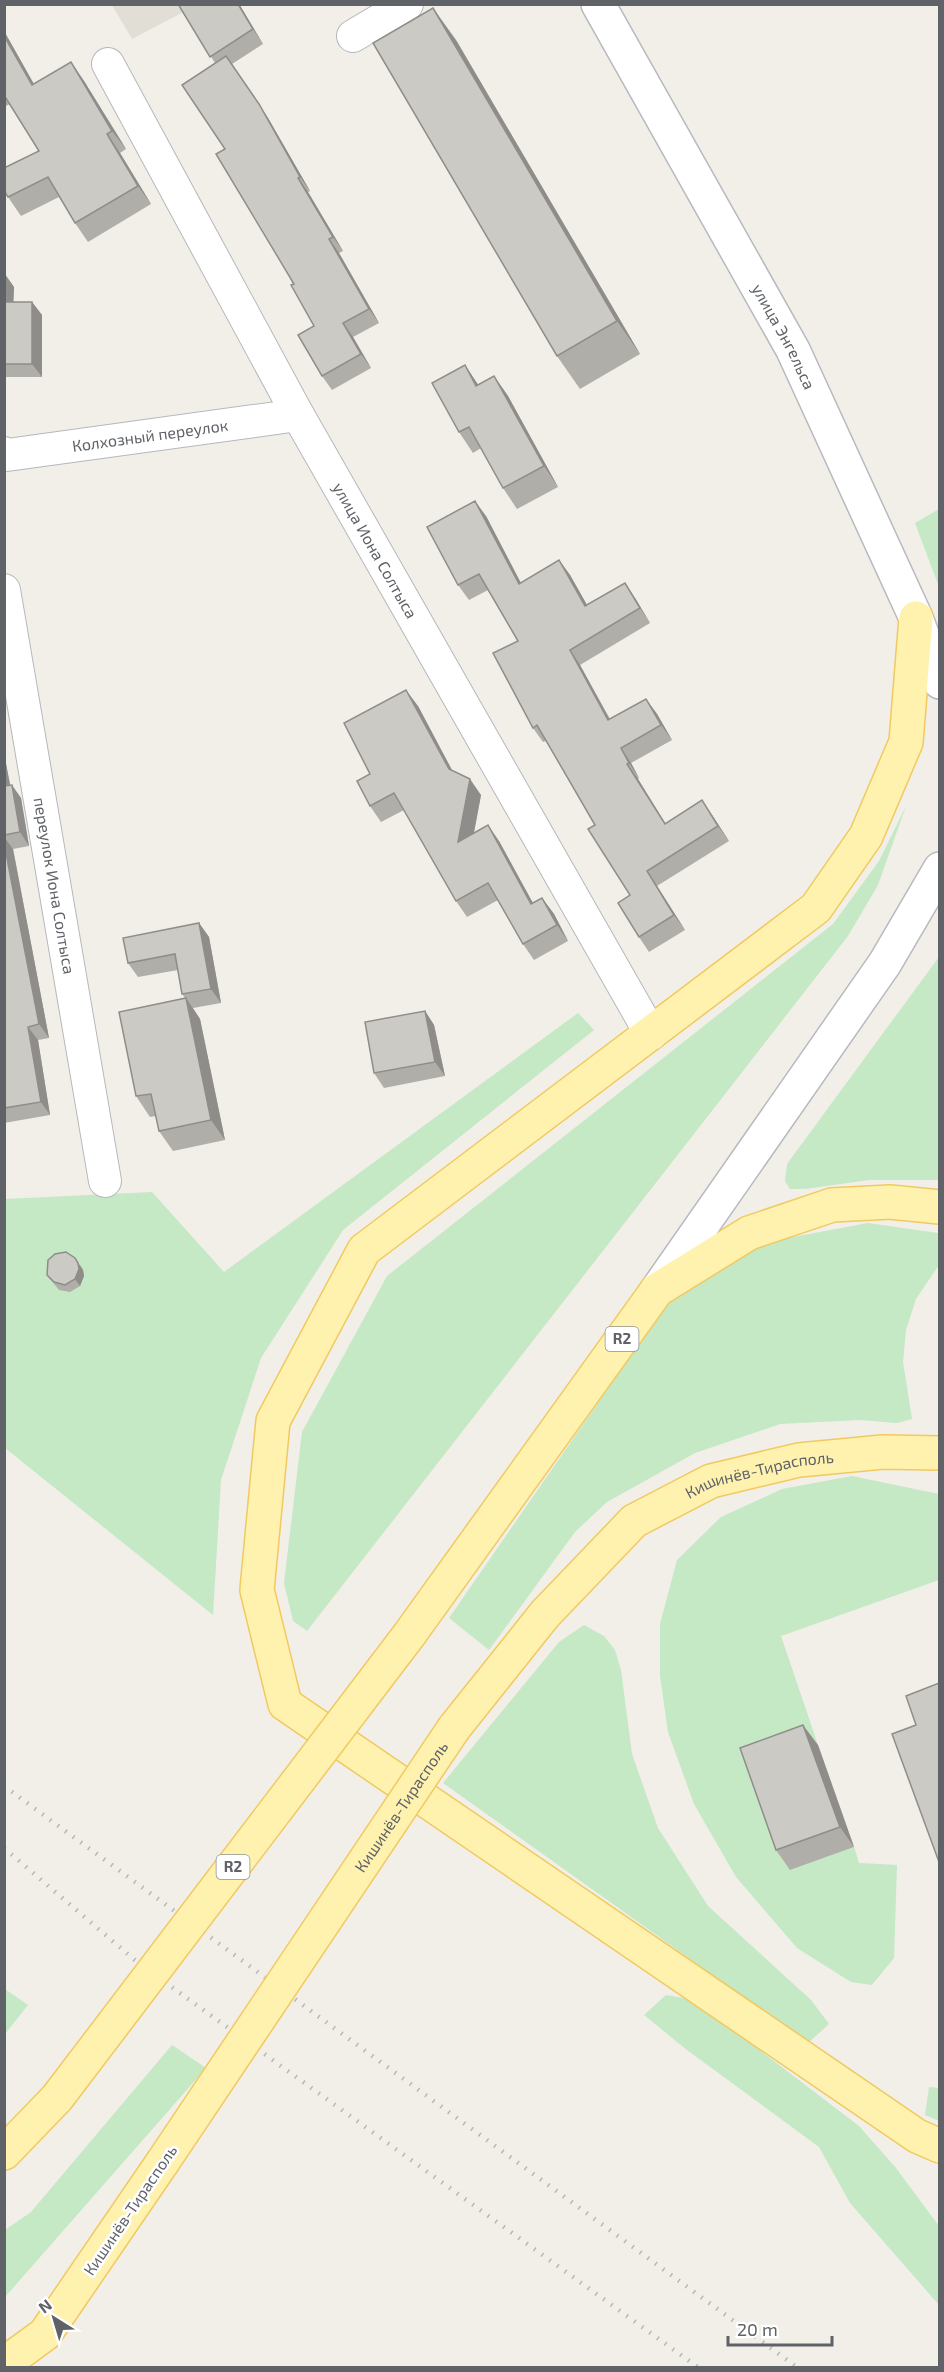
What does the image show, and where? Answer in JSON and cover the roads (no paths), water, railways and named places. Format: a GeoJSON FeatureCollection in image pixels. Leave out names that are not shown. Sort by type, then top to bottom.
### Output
{"type":"FeatureCollection","features":[{"type":"Feature","properties":{"kind":"main road"},"geometry":{"type":"LineString","coordinates":[[916,618],[906,742],[866,836],[816,908],[364,1250],[273,1421],[257,1590],[285,1704],[917,2136],[939,2146]]}},
{"type":"Feature","properties":{"kind":"main road","name":"R2"},"geometry":{"type":"LineString","coordinates":[[4,2153],[57,2098],[409,1635],[657,1290],[749,1233],[832,1205],[890,1202],[939,1207]]}},
{"type":"Feature","properties":{"kind":"main road","name":"Кишинёв-Тирасполь"},"geometry":{"type":"LineString","coordinates":[[4,2364],[45,2334],[454,1728],[545,1614],[634,1521],[711,1481],[799,1460],[883,1452],[939,1453]]}},
{"type":"Feature","properties":{"kind":"street"},"geometry":{"type":"LineString","coordinates":[[353,36],[407,4]]}},
{"type":"Feature","properties":{"kind":"street","name":"улица Энгельса"},"geometry":{"type":"LineString","coordinates":[[598,4],[793,350],[916,618],[939,682]]}},
{"type":"Feature","properties":{"kind":"street","name":"улица Иона Солтыса"},"geometry":{"type":"LineString","coordinates":[[108,64],[298,415],[651,1034]]}},
{"type":"Feature","properties":{"kind":"street","name":"Колхозный переулок"},"geometry":{"type":"LineString","coordinates":[[5,458],[298,415]]}},
{"type":"Feature","properties":{"kind":"street","name":"переулок Иона Солтыса"},"geometry":{"type":"LineString","coordinates":[[4,590],[105,1181]]}},
{"type":"Feature","properties":{"kind":"street"},"geometry":{"type":"LineString","coordinates":[[657,1290],[885,963],[939,869]]}},
{"type":"Feature","properties":{"kind":"street"},"geometry":{"type":"LineString","coordinates":[[28,2367],[45,2334]]}},
{"type":"Feature","properties":{"kind":"railway"},"geometry":{"type":"LineString","coordinates":[[4,1786],[798,2368]]}},
{"type":"Feature","properties":{"kind":"railway"},"geometry":{"type":"LineString","coordinates":[[4,1848],[137,1962],[699,2368]]}}]}
